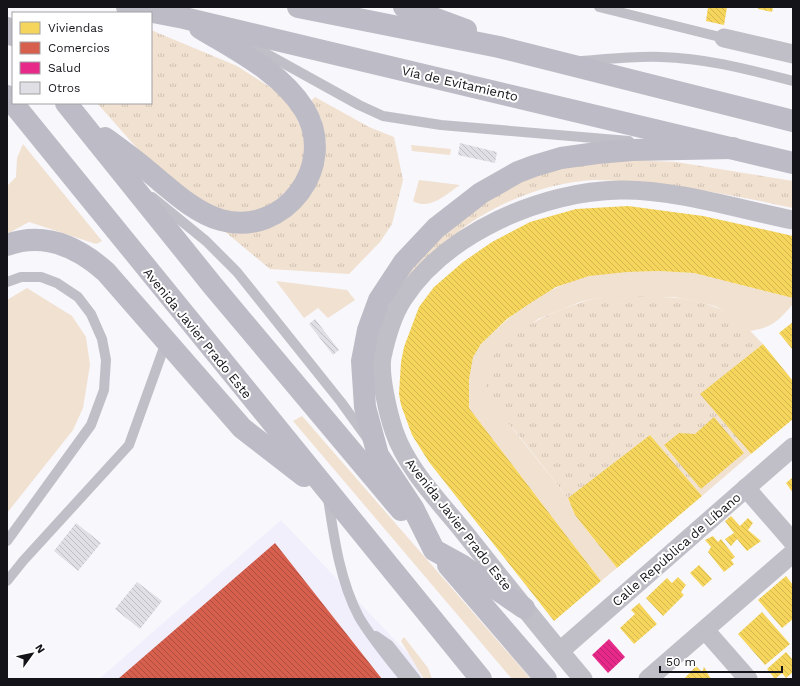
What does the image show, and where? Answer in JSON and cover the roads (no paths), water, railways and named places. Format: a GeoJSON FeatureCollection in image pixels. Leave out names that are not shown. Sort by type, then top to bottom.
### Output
{"type":"FeatureCollection","features":[{"type":"Feature","properties":{"kind":"highway","name":"Vía de Evitamiento"},"geometry":{"type":"LineString","coordinates":[[127,7],[184,18],[793,163]]}},
{"type":"Feature","properties":{"kind":"highway"},"geometry":{"type":"LineString","coordinates":[[298,7],[499,47],[565,62],[793,121]]}},
{"type":"Feature","properties":{"kind":"highway"},"geometry":{"type":"LineString","coordinates":[[404,7],[458,27],[499,47]]}},
{"type":"Feature","properties":{"kind":"highway"},"geometry":{"type":"LineString","coordinates":[[72,110],[187,201],[212,216],[228,222],[247,222],[273,214],[290,202],[307,183],[314,162],[315,137],[310,118],[294,94],[277,79],[184,18]]}},
{"type":"Feature","properties":{"kind":"highway","name":"Avenida Javier Prado Este"},"geometry":{"type":"LineString","coordinates":[[13,104],[481,679]]}},
{"type":"Feature","properties":{"kind":"highway"},"geometry":{"type":"LineString","coordinates":[[72,110],[213,286],[434,550],[546,679]]}},
{"type":"Feature","properties":{"kind":"highway"},"geometry":{"type":"LineString","coordinates":[[524,608],[463,566],[434,550],[414,508],[378,455],[365,407],[362,385],[363,353],[373,315],[387,286],[404,262],[432,232],[459,208],[502,180],[534,166],[561,158],[597,153],[632,150],[733,148]]}},
{"type":"Feature","properties":{"kind":"highway"},"geometry":{"type":"LineString","coordinates":[[7,245],[26,240],[45,240],[62,244],[84,255],[106,272],[242,428],[294,469],[328,492]]}},
{"type":"Feature","properties":{"kind":"street"},"geometry":{"type":"LineString","coordinates":[[724,38],[793,54]]}},
{"type":"Feature","properties":{"kind":"street","name":"Avenida Javier Prado Este"},"geometry":{"type":"LineString","coordinates":[[583,679],[430,490],[409,460],[394,431],[386,399],[382,360],[393,319],[403,300],[415,284],[440,258],[472,234],[519,212],[560,198],[590,192],[620,190],[653,192],[793,220]]}},
{"type":"Feature","properties":{"kind":"street","name":"Calle República de Líbano"},"geometry":{"type":"LineString","coordinates":[[560,651],[793,447]]}},
{"type":"Feature","properties":{"kind":"street"},"geometry":{"type":"LineString","coordinates":[[746,488],[793,542]]}},
{"type":"Feature","properties":{"kind":"street"},"geometry":{"type":"LineString","coordinates":[[648,679],[793,553]]}},
{"type":"Feature","properties":{"kind":"street"},"geometry":{"type":"LineString","coordinates":[[705,630],[748,679]]}},
{"type":"Feature","properties":{"kind":"lane"},"geometry":{"type":"LineString","coordinates":[[599,7],[724,38]]}},
{"type":"Feature","properties":{"kind":"lane"},"geometry":{"type":"LineString","coordinates":[[184,18],[265,53],[369,111],[395,119],[571,137],[733,148]]}},
{"type":"Feature","properties":{"kind":"lane"},"geometry":{"type":"LineString","coordinates":[[565,62],[627,57],[682,58],[724,64],[793,81]]}},
{"type":"Feature","properties":{"kind":"lane"},"geometry":{"type":"LineString","coordinates":[[122,172],[206,241],[237,272],[341,402],[378,455]]}},
{"type":"Feature","properties":{"kind":"lane"},"geometry":{"type":"LineString","coordinates":[[7,282],[21,277],[41,278],[57,283],[78,297],[91,314],[102,338],[106,360],[104,390],[91,425],[7,541]]}},
{"type":"Feature","properties":{"kind":"lane"},"geometry":{"type":"LineString","coordinates":[[7,582],[23,561],[129,445],[166,342]]}},
{"type":"Feature","properties":{"kind":"lane"},"geometry":{"type":"LineString","coordinates":[[328,492],[336,548],[344,579],[355,609],[368,631],[405,679]]}},
{"type":"Feature","properties":{"kind":"lane"},"geometry":{"type":"LineString","coordinates":[[368,631],[389,645],[416,679]]}}]}
